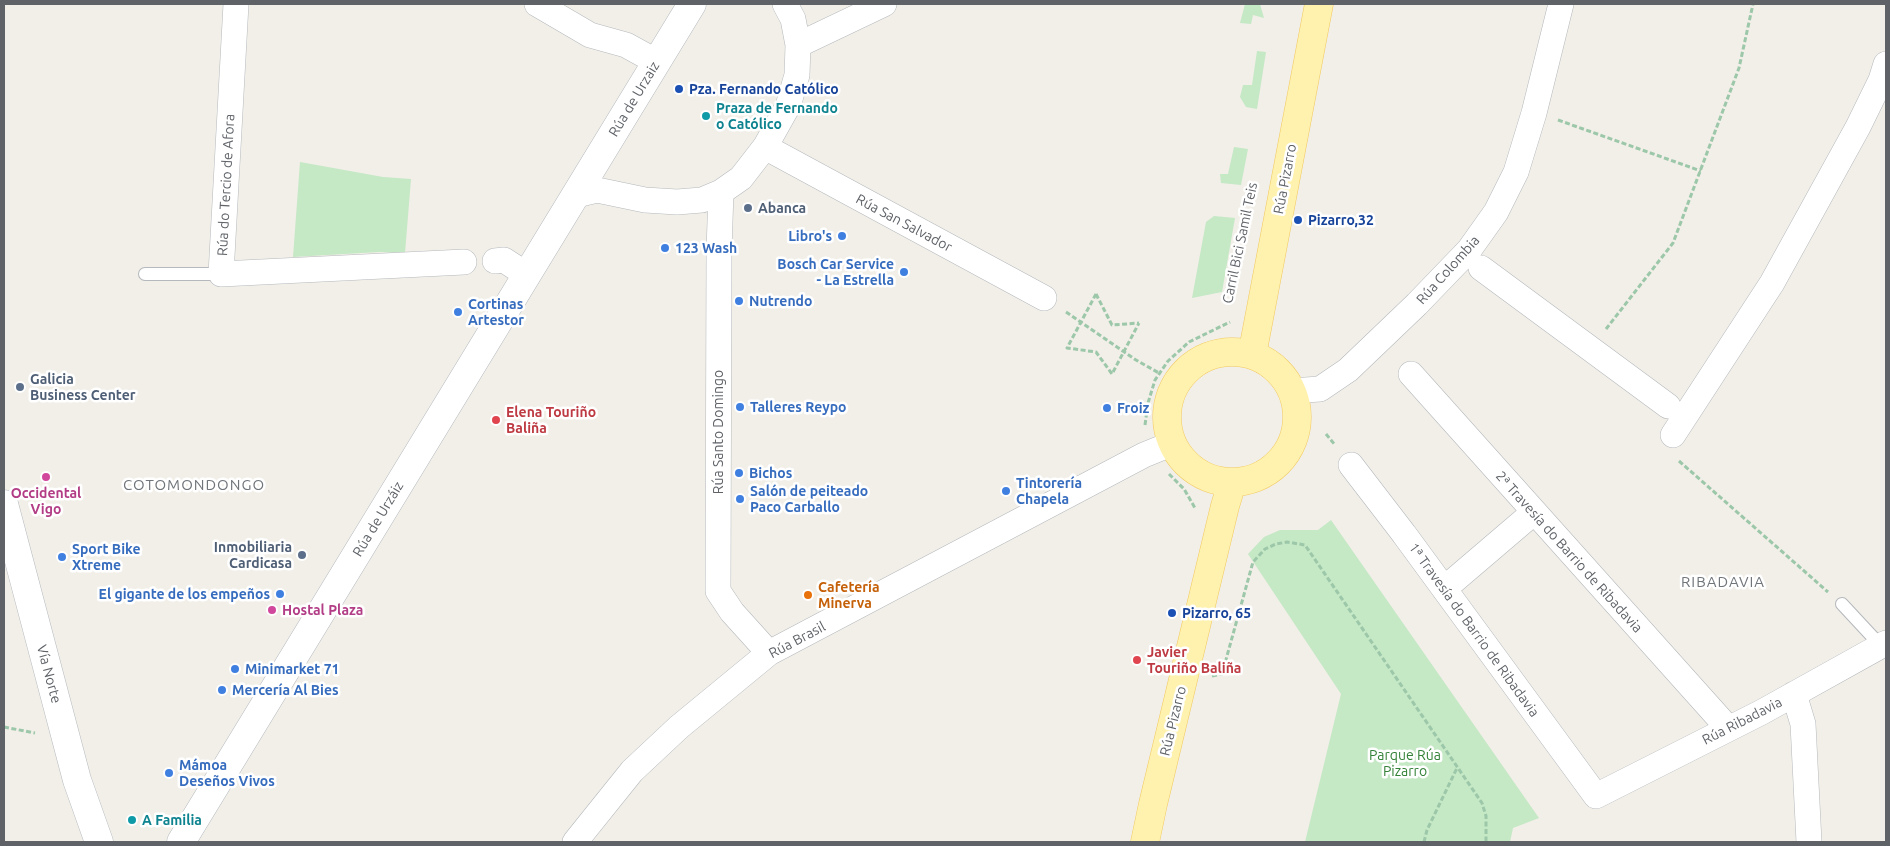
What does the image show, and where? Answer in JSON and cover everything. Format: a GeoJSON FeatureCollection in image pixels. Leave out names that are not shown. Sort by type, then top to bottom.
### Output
{"type":"FeatureCollection","features":[{"type":"Feature","properties":{"kind":"main road","name":"Rúa de Urzaiz"},"geometry":{"type":"LineString","coordinates":[[588,184],[692,4]]}},
{"type":"Feature","properties":{"kind":"main road","name":"Rúa Pizarro"},"geometry":{"type":"LineString","coordinates":[[1252,355],[1318,4]]}},
{"type":"Feature","properties":{"kind":"main road","name":"Rúa de Urzáiz"},"geometry":{"type":"LineString","coordinates":[[181,842],[527,275],[588,184]]}},
{"type":"Feature","properties":{"kind":"main road"},"geometry":{"type":"LineString","coordinates":[[1231,352],[1252,355],[1264,360],[1284,379],[1291,390],[1296,410],[1296,432],[1287,452],[1273,469],[1253,480],[1232,483],[1213,480],[1196,472],[1182,460],[1171,444],[1166,423],[1168,401],[1177,382],[1191,366],[1210,355],[1231,352]]}},
{"type":"Feature","properties":{"kind":"main road","name":"Rúa Pizarro"},"geometry":{"type":"LineString","coordinates":[[1145,842],[1232,483]]}},
{"type":"Feature","properties":{"kind":"main road","name":"Vía Norte"},"geometry":{"type":"LineString","coordinates":[[4,504],[77,780],[98,842]]}},
{"type":"Feature","properties":{"kind":"street","name":"Rúa do Tercio de Afora"},"geometry":{"type":"LineString","coordinates":[[236,4],[221,274],[464,262]]}},
{"type":"Feature","properties":{"kind":"street"},"geometry":{"type":"LineString","coordinates":[[537,4],[590,35],[626,45],[657,62]]}},
{"type":"Feature","properties":{"kind":"street"},"geometry":{"type":"LineString","coordinates":[[588,184],[645,200],[677,202],[702,200],[721,192],[741,178],[764,147],[788,106],[797,76],[798,45],[793,19],[785,4]]}},
{"type":"Feature","properties":{"kind":"street"},"geometry":{"type":"LineString","coordinates":[[798,45],[884,4]]}},
{"type":"Feature","properties":{"kind":"street","name":"Rúa Colombia"},"geometry":{"type":"LineString","coordinates":[[1291,390],[1320,389],[1348,370],[1417,304],[1469,250],[1496,212],[1516,172],[1524,147],[1561,4]]}},
{"type":"Feature","properties":{"kind":"street"},"geometry":{"type":"LineString","coordinates":[[1673,435],[1772,283],[1858,127],[1881,80],[1886,64]]}},
{"type":"Feature","properties":{"kind":"street","name":"Rúa San Salvador"},"geometry":{"type":"LineString","coordinates":[[764,147],[1044,298]]}},
{"type":"Feature","properties":{"kind":"street","name":"Rúa Santo Domingo"},"geometry":{"type":"LineString","coordinates":[[721,192],[718,251],[718,591],[732,612],[769,653]]}},
{"type":"Feature","properties":{"kind":"street"},"geometry":{"type":"LineString","coordinates":[[495,261],[504,260],[527,275]]}},
{"type":"Feature","properties":{"kind":"street"},"geometry":{"type":"LineString","coordinates":[[1481,268],[1668,406]]}},
{"type":"Feature","properties":{"kind":"street","name":"2ª Travesía do Barrio de Ribadavia"},"geometry":{"type":"LineString","coordinates":[[1410,374],[1728,728]]}},
{"type":"Feature","properties":{"kind":"street","name":"Rúa Brasil"},"geometry":{"type":"LineString","coordinates":[[575,842],[632,771],[679,727],[769,653],[1144,455],[1171,444]]}},
{"type":"Feature","properties":{"kind":"street","name":"1ª Travesía do Barrio de Ribadavia"},"geometry":{"type":"LineString","coordinates":[[1351,465],[1596,796]]}},
{"type":"Feature","properties":{"kind":"street"},"geometry":{"type":"LineString","coordinates":[[1444,589],[1533,513]]}},
{"type":"Feature","properties":{"kind":"street","name":"Rúa Ribadavia"},"geometry":{"type":"LineString","coordinates":[[1596,796],[1794,694],[1884,645]]}},
{"type":"Feature","properties":{"kind":"street"},"geometry":{"type":"LineString","coordinates":[[1794,694],[1803,724],[1809,842]]}},
{"type":"Feature","properties":{"kind":"lane"},"geometry":{"type":"LineString","coordinates":[[145,274],[221,274]]}},
{"type":"Feature","properties":{"kind":"lane"},"geometry":{"type":"LineString","coordinates":[[1842,604],[1884,645]]}},
{"type":"Feature","properties":{"kind":"path"},"geometry":{"type":"LineString","coordinates":[[1590,349],[1673,243],[1739,68],[1753,4]]}},
{"type":"Feature","properties":{"kind":"path"},"geometry":{"type":"LineString","coordinates":[[1553,118],[1701,171]]}},
{"type":"Feature","properties":{"kind":"path"},"geometry":{"type":"LineString","coordinates":[[1096,294],[1112,325],[1139,323],[1112,374],[1096,352],[1066,348],[1081,321],[1096,294]]}},
{"type":"Feature","properties":{"kind":"path"},"geometry":{"type":"LineString","coordinates":[[1081,321],[1124,352],[1159,373]]}},
{"type":"Feature","properties":{"kind":"path","name":"Carril Bici Samil Teis"},"geometry":{"type":"LineString","coordinates":[[1145,428],[1148,403],[1155,380],[1168,361],[1189,342],[1231,322]]}},
{"type":"Feature","properties":{"kind":"path"},"geometry":{"type":"LineString","coordinates":[[1673,435],[1672,453],[1682,465],[1842,604]]}},
{"type":"Feature","properties":{"kind":"path"},"geometry":{"type":"LineString","coordinates":[[1185,672],[1208,677],[1222,674],[1253,562],[1265,550],[1276,544],[1287,542],[1306,545],[1482,803],[1486,816],[1486,842]]}},
{"type":"Feature","properties":{"kind":"path"},"geometry":{"type":"LineString","coordinates":[[4,726],[40,734]]}},
{"type":"Feature","properties":{"kind":"path"},"geometry":{"type":"LineString","coordinates":[[1424,842],[1427,830],[1457,767]]}},
{"type":"Feature","properties":{"kind":"green space"},"geometry":{"type":"Polygon","coordinates":[[[1245,4],[1260,4],[1264,18],[1253,15],[1251,24],[1240,23],[1245,4]]]}},
{"type":"Feature","properties":{"kind":"green space"},"geometry":{"type":"Polygon","coordinates":[[[1257,51],[1266,52],[1257,109],[1246,107],[1240,97],[1243,85],[1252,85],[1257,51]]]}},
{"type":"Feature","properties":{"kind":"green space"},"geometry":{"type":"Polygon","coordinates":[[[1234,147],[1248,149],[1241,185],[1221,183],[1220,174],[1228,174],[1234,147]]]}},
{"type":"Feature","properties":{"kind":"green space"},"geometry":{"type":"Polygon","coordinates":[[[300,162],[383,177],[411,179],[405,253],[379,252],[293,257],[300,162]]]}},
{"type":"Feature","properties":{"kind":"green space"},"geometry":{"type":"Polygon","coordinates":[[[1214,216],[1235,218],[1222,292],[1192,298],[1206,222],[1214,216]]]}},
{"type":"Feature","properties":{"kind":"green space","name":"Parque Rúa Pizarro"},"geometry":{"type":"Polygon","coordinates":[[[1331,520],[1539,818],[1513,828],[1510,842],[1305,842],[1341,694],[1248,554],[1264,537],[1280,530],[1318,530],[1331,520]]]}},
{"type":"Feature","properties":{"kind":"place","name":"Pza. Fernando Católico"},"geometry":{"type":"Point","coordinates":[679,89]}},
{"type":"Feature","properties":{"kind":"place","name":"Praza de Fernando o Católico"},"geometry":{"type":"Point","coordinates":[706,116]}},
{"type":"Feature","properties":{"kind":"place","name":"Abanca"},"geometry":{"type":"Point","coordinates":[748,208]}},
{"type":"Feature","properties":{"kind":"place","name":"Pizarro,32"},"geometry":{"type":"Point","coordinates":[1298,220]}},
{"type":"Feature","properties":{"kind":"place","name":"Libro's"},"geometry":{"type":"Point","coordinates":[842,236]}},
{"type":"Feature","properties":{"kind":"place","name":"123 Wash"},"geometry":{"type":"Point","coordinates":[665,248]}},
{"type":"Feature","properties":{"kind":"place","name":"Bosch Car Service - La Estrella"},"geometry":{"type":"Point","coordinates":[904,272]}},
{"type":"Feature","properties":{"kind":"place","name":"Nutrendo"},"geometry":{"type":"Point","coordinates":[739,301]}},
{"type":"Feature","properties":{"kind":"place","name":"Cortinas Artestor"},"geometry":{"type":"Point","coordinates":[458,312]}},
{"type":"Feature","properties":{"kind":"place","name":"Galicia Business Center"},"geometry":{"type":"Point","coordinates":[20,387]}},
{"type":"Feature","properties":{"kind":"place","name":"Talleres Reypo"},"geometry":{"type":"Point","coordinates":[740,407]}},
{"type":"Feature","properties":{"kind":"place","name":"Froiz"},"geometry":{"type":"Point","coordinates":[1107,408]}},
{"type":"Feature","properties":{"kind":"place","name":"Elena Touriño Baliña"},"geometry":{"type":"Point","coordinates":[496,420]}},
{"type":"Feature","properties":{"kind":"place","name":"Bichos"},"geometry":{"type":"Point","coordinates":[739,473]}},
{"type":"Feature","properties":{"kind":"place","name":"Occidental Vigo"},"geometry":{"type":"Point","coordinates":[46,477]}},
{"type":"Feature","properties":{"kind":"place","name":"Tintorería Chapela"},"geometry":{"type":"Point","coordinates":[1006,491]}},
{"type":"Feature","properties":{"kind":"place","name":"Salón de peiteado Paco Carballo"},"geometry":{"type":"Point","coordinates":[740,499]}},
{"type":"Feature","properties":{"kind":"place","name":"Inmobiliaria Cardicasa"},"geometry":{"type":"Point","coordinates":[302,555]}},
{"type":"Feature","properties":{"kind":"place","name":"Sport Bike Xtreme"},"geometry":{"type":"Point","coordinates":[62,557]}},
{"type":"Feature","properties":{"kind":"place","name":"El gigante de los empeños"},"geometry":{"type":"Point","coordinates":[280,594]}},
{"type":"Feature","properties":{"kind":"place","name":"Cafetería Minerva"},"geometry":{"type":"Point","coordinates":[808,595]}},
{"type":"Feature","properties":{"kind":"place","name":"Hostal Plaza"},"geometry":{"type":"Point","coordinates":[272,610]}},
{"type":"Feature","properties":{"kind":"place","name":"Pizarro, 65"},"geometry":{"type":"Point","coordinates":[1172,613]}},
{"type":"Feature","properties":{"kind":"place","name":"Javier Touriño Baliña"},"geometry":{"type":"Point","coordinates":[1137,660]}},
{"type":"Feature","properties":{"kind":"place","name":"Minimarket 71"},"geometry":{"type":"Point","coordinates":[235,669]}},
{"type":"Feature","properties":{"kind":"place","name":"Mercería Al Bies"},"geometry":{"type":"Point","coordinates":[222,690]}},
{"type":"Feature","properties":{"kind":"place","name":"Mámoa Deseños Vivos"},"geometry":{"type":"Point","coordinates":[169,773]}},
{"type":"Feature","properties":{"kind":"place","name":"A Familia"},"geometry":{"type":"Point","coordinates":[132,820]}},
{"type":"Feature","properties":{"kind":"district","name":"COTOMONDONGO"},"geometry":{"type":"Point","coordinates":[194,485]}},
{"type":"Feature","properties":{"kind":"district","name":"RIBADAVIA"},"geometry":{"type":"Point","coordinates":[1723,582]}}]}
